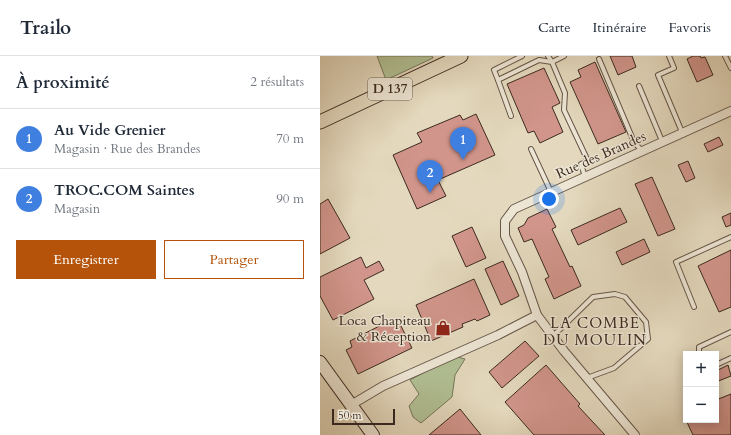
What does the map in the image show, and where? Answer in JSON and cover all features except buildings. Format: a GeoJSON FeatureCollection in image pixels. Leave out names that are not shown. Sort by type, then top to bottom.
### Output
{"type":"FeatureCollection","features":[{"type":"Feature","properties":{"kind":"main road","name":"D 137"},"geometry":{"type":"LineString","coordinates":[[320,122],[461,56]]}},
{"type":"Feature","properties":{"kind":"main road"},"geometry":{"type":"LineString","coordinates":[[320,362],[372,435]]}},
{"type":"Feature","properties":{"kind":"street","name":"Rue des Brandes"},"geometry":{"type":"LineString","coordinates":[[553,336],[537,315],[522,272],[505,236],[505,221],[514,209],[731,111]]}},
{"type":"Feature","properties":{"kind":"street"},"geometry":{"type":"LineString","coordinates":[[351,405],[383,386],[498,335],[537,315]]}},
{"type":"Feature","properties":{"kind":"street"},"geometry":{"type":"LineString","coordinates":[[553,336],[635,435]]}},
{"type":"Feature","properties":{"kind":"lane"},"geometry":{"type":"LineString","coordinates":[[511,116],[494,70],[522,56]]}},
{"type":"Feature","properties":{"kind":"lane"},"geometry":{"type":"LineString","coordinates":[[548,56],[565,93],[564,110],[588,161],[581,164],[585,176]]}},
{"type":"Feature","properties":{"kind":"lane"},"geometry":{"type":"LineString","coordinates":[[498,80],[539,60],[552,62],[564,56]]}},
{"type":"Feature","properties":{"kind":"lane"},"geometry":{"type":"LineString","coordinates":[[669,56],[674,68],[658,75],[682,132]]}},
{"type":"Feature","properties":{"kind":"lane"},"geometry":{"type":"LineString","coordinates":[[725,56],[730,62],[731,68]]}},
{"type":"Feature","properties":{"kind":"lane"},"geometry":{"type":"LineString","coordinates":[[599,59],[634,142],[642,151]]}},
{"type":"Feature","properties":{"kind":"lane"},"geometry":{"type":"LineString","coordinates":[[639,86],[662,141]]}},
{"type":"Feature","properties":{"kind":"lane"},"geometry":{"type":"LineString","coordinates":[[531,149],[551,192]]}},
{"type":"Feature","properties":{"kind":"lane"},"geometry":{"type":"LineString","coordinates":[[694,307],[676,262],[731,237]]}},
{"type":"Feature","properties":{"kind":"lane"},"geometry":{"type":"LineString","coordinates":[[553,336],[594,297],[614,294],[625,297],[646,322],[648,339],[614,368],[587,378]]}},
{"type":"Feature","properties":{"kind":"lane"},"geometry":{"type":"LineString","coordinates":[[698,351],[699,347],[731,332]]}},
{"type":"Feature","properties":{"kind":"lane"},"geometry":{"type":"LineString","coordinates":[[719,364],[731,358]]}},
{"type":"Feature","properties":{"kind":"green space"},"geometry":{"type":"Polygon","coordinates":[[[377,56],[432,56],[433,58],[386,80],[377,56]]]}},
{"type":"Feature","properties":{"kind":"green space"},"geometry":{"type":"Polygon","coordinates":[[[454,356],[465,359],[455,375],[452,397],[421,423],[413,417],[409,406],[419,394],[410,380],[454,356]]]}},
{"type":"Feature","properties":{"kind":"place","name":"Au Vide Grenier"},"geometry":{"type":"Point","coordinates":[463,160]}},
{"type":"Feature","properties":{"kind":"place","name":"TROC.COM Saintes"},"geometry":{"type":"Point","coordinates":[430,193]}},
{"type":"Feature","properties":{"kind":"place","name":"Loca Chapiteau & Réception"},"geometry":{"type":"Point","coordinates":[443,328]}},
{"type":"Feature","properties":{"kind":"district","name":"LA COMBE DU MOULIN"},"geometry":{"type":"Point","coordinates":[595,332]}}]}
